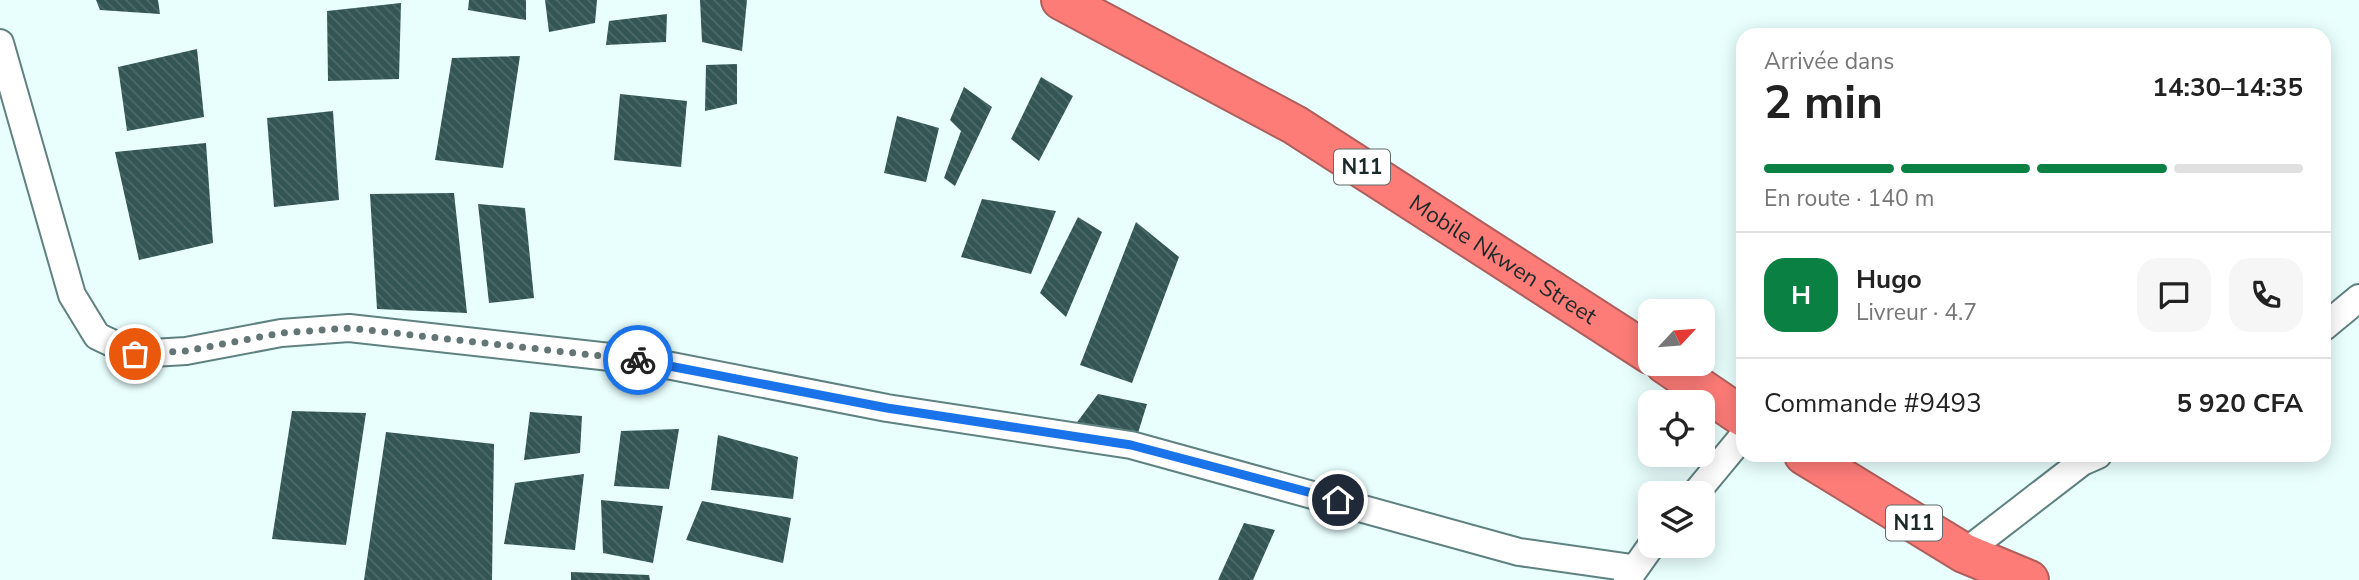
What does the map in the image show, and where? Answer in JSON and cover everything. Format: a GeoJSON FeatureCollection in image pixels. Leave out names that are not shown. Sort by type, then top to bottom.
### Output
{"type":"FeatureCollection","features":[{"type":"Feature","properties":{"kind":"highway","name":"Mobile Nkwen Street"},"geometry":{"type":"LineString","coordinates":[[1062,0],[1296,125],[1638,346]]}},
{"type":"Feature","properties":{"kind":"highway"},"geometry":{"type":"LineString","coordinates":[[1683,376],[1736,412]]}},
{"type":"Feature","properties":{"kind":"highway","name":"N11"},"geometry":{"type":"LineString","coordinates":[[1815,462],[1964,553],[2029,580]]}},
{"type":"Feature","properties":{"kind":"street"},"geometry":{"type":"LineString","coordinates":[[0,43],[72,295],[97,336],[135,354],[186,351],[281,333],[349,328],[646,361],[887,408],[1131,445],[1519,552],[1630,574],[1642,558]]}},
{"type":"Feature","properties":{"kind":"street"},"geometry":{"type":"LineString","coordinates":[[2331,321],[2359,298]]}},
{"type":"Feature","properties":{"kind":"street"},"geometry":{"type":"LineString","coordinates":[[1706,481],[1736,444]]}},
{"type":"Feature","properties":{"kind":"street"},"geometry":{"type":"LineString","coordinates":[[1964,553],[2082,462]]}},
{"type":"Feature","properties":{"kind":"building"},"geometry":{"type":"Polygon","coordinates":[[[96,0],[158,0],[160,14],[100,10],[96,0]]]}},
{"type":"Feature","properties":{"kind":"building"},"geometry":{"type":"Polygon","coordinates":[[[469,0],[526,0],[526,20],[468,10],[469,0]]]}},
{"type":"Feature","properties":{"kind":"building"},"geometry":{"type":"Polygon","coordinates":[[[545,0],[597,0],[595,23],[549,32],[545,0]]]}},
{"type":"Feature","properties":{"kind":"building"},"geometry":{"type":"Polygon","coordinates":[[[700,0],[747,0],[742,51],[702,42],[700,0]]]}},
{"type":"Feature","properties":{"kind":"building"},"geometry":{"type":"Polygon","coordinates":[[[401,3],[399,79],[328,81],[327,11],[401,3]]]}},
{"type":"Feature","properties":{"kind":"building"},"geometry":{"type":"Polygon","coordinates":[[[667,14],[666,42],[606,45],[609,21],[667,14]]]}},
{"type":"Feature","properties":{"kind":"building"},"geometry":{"type":"Polygon","coordinates":[[[197,49],[204,117],[127,131],[118,67],[197,49]]]}},
{"type":"Feature","properties":{"kind":"building"},"geometry":{"type":"Polygon","coordinates":[[[520,56],[503,168],[435,160],[452,58],[520,56]]]}},
{"type":"Feature","properties":{"kind":"building"},"geometry":{"type":"Polygon","coordinates":[[[737,64],[737,104],[705,111],[706,65],[737,64]]]}},
{"type":"Feature","properties":{"kind":"building"},"geometry":{"type":"Polygon","coordinates":[[[1041,77],[1073,96],[1039,161],[1011,139],[1041,77]]]}},
{"type":"Feature","properties":{"kind":"building"},"geometry":{"type":"Polygon","coordinates":[[[964,87],[992,107],[955,186],[944,178],[961,131],[950,120],[964,87]]]}},
{"type":"Feature","properties":{"kind":"building"},"geometry":{"type":"Polygon","coordinates":[[[620,94],[687,101],[681,167],[614,160],[620,94]]]}},
{"type":"Feature","properties":{"kind":"building"},"geometry":{"type":"Polygon","coordinates":[[[333,111],[339,200],[274,207],[267,118],[333,111]]]}},
{"type":"Feature","properties":{"kind":"building"},"geometry":{"type":"Polygon","coordinates":[[[897,116],[939,128],[926,182],[884,173],[897,116]]]}},
{"type":"Feature","properties":{"kind":"building"},"geometry":{"type":"Polygon","coordinates":[[[206,143],[213,243],[139,260],[115,152],[206,143]]]}},
{"type":"Feature","properties":{"kind":"building"},"geometry":{"type":"Polygon","coordinates":[[[454,193],[467,313],[377,309],[370,194],[454,193]]]}},
{"type":"Feature","properties":{"kind":"building"},"geometry":{"type":"Polygon","coordinates":[[[982,199],[1056,211],[1031,274],[961,257],[982,199]]]}},
{"type":"Feature","properties":{"kind":"building"},"geometry":{"type":"Polygon","coordinates":[[[478,204],[525,208],[534,298],[489,303],[478,204]]]}},
{"type":"Feature","properties":{"kind":"building"},"geometry":{"type":"Polygon","coordinates":[[[1078,217],[1102,232],[1066,317],[1040,293],[1078,217]]]}},
{"type":"Feature","properties":{"kind":"building"},"geometry":{"type":"Polygon","coordinates":[[[1136,222],[1179,257],[1132,383],[1080,365],[1136,222]]]}},
{"type":"Feature","properties":{"kind":"building"},"geometry":{"type":"Polygon","coordinates":[[[1098,394],[1147,404],[1138,433],[1075,425],[1098,394]]]}},
{"type":"Feature","properties":{"kind":"building"},"geometry":{"type":"Polygon","coordinates":[[[292,411],[366,413],[346,545],[272,539],[292,411]]]}},
{"type":"Feature","properties":{"kind":"building"},"geometry":{"type":"Polygon","coordinates":[[[530,412],[582,416],[580,453],[524,460],[530,412]]]}},
{"type":"Feature","properties":{"kind":"building"},"geometry":{"type":"Polygon","coordinates":[[[679,429],[669,489],[614,486],[621,431],[679,429]]]}},
{"type":"Feature","properties":{"kind":"building"},"geometry":{"type":"Polygon","coordinates":[[[386,432],[494,444],[492,580],[364,580],[386,432]]]}},
{"type":"Feature","properties":{"kind":"building"},"geometry":{"type":"Polygon","coordinates":[[[718,435],[798,457],[793,499],[711,490],[718,435]]]}},
{"type":"Feature","properties":{"kind":"building"},"geometry":{"type":"Polygon","coordinates":[[[584,474],[575,550],[504,544],[515,483],[584,474]]]}},
{"type":"Feature","properties":{"kind":"building"},"geometry":{"type":"Polygon","coordinates":[[[601,500],[663,506],[653,563],[603,553],[601,500]]]}},
{"type":"Feature","properties":{"kind":"building"},"geometry":{"type":"Polygon","coordinates":[[[702,501],[791,518],[783,563],[686,540],[702,501]]]}},
{"type":"Feature","properties":{"kind":"building"},"geometry":{"type":"Polygon","coordinates":[[[1244,523],[1275,530],[1253,580],[1218,580],[1244,523]]]}},
{"type":"Feature","properties":{"kind":"building"},"geometry":{"type":"Polygon","coordinates":[[[571,572],[649,575],[650,580],[571,580],[571,572]]]}},
{"type":"Feature","properties":{"kind":"way so far"},"geometry":{"type":"LineString","coordinates":[[135,354],[186,351],[281,333],[349,328],[638,360]]}},
{"type":"Feature","properties":{"kind":"route"},"geometry":{"type":"LineString","coordinates":[[638,360],[887,408],[1131,445],[1338,500]]}}]}
